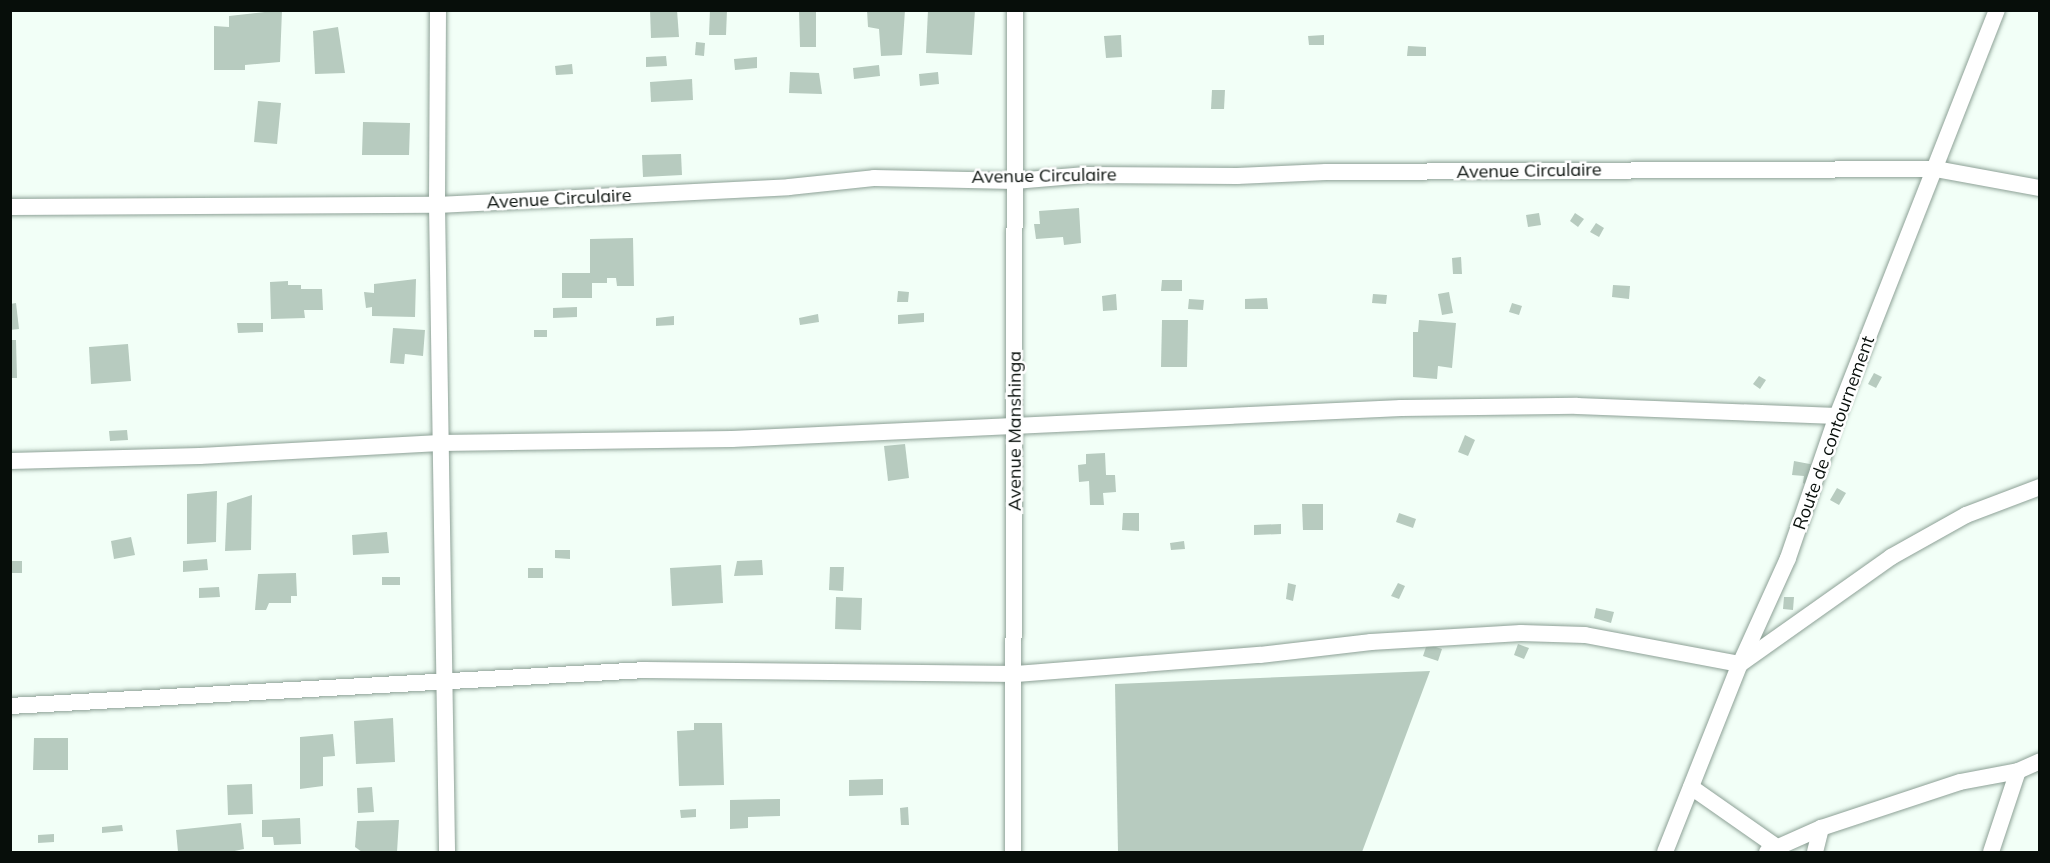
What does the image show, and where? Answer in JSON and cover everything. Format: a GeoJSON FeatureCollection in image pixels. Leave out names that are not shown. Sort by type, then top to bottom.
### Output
{"type":"FeatureCollection","features":[{"type":"Feature","properties":{"kind":"street"},"geometry":{"type":"LineString","coordinates":[[438,10],[437,205],[447,725],[447,852]]}},
{"type":"Feature","properties":{"kind":"street","name":"Avenue Manshinga"},"geometry":{"type":"LineString","coordinates":[[1014,852],[1015,10]]}},
{"type":"Feature","properties":{"kind":"street","name":"Route de contournement"},"geometry":{"type":"LineString","coordinates":[[1665,852],[1740,664],[1788,558],[1837,416],[1997,10]]}},
{"type":"Feature","properties":{"kind":"street","name":"Avenue Circulaire"},"geometry":{"type":"LineString","coordinates":[[10,207],[437,205],[789,187],[874,178],[1015,181],[1086,175],[1936,169],[2040,188]]}},
{"type":"Feature","properties":{"kind":"street"},"geometry":{"type":"LineString","coordinates":[[10,461],[200,456],[440,443],[732,439],[1463,406],[1577,406],[1837,416]]}},
{"type":"Feature","properties":{"kind":"street"},"geometry":{"type":"LineString","coordinates":[[10,706],[645,670],[1016,674],[1260,655],[1371,642],[1521,633],[1585,634],[1740,664],[1891,557],[1966,515],[2040,487]]}},
{"type":"Feature","properties":{"kind":"street"},"geometry":{"type":"LineString","coordinates":[[1691,787],[1772,850],[1821,828],[1960,782],[2018,771],[2040,761]]}},
{"type":"Feature","properties":{"kind":"street"},"geometry":{"type":"LineString","coordinates":[[1991,852],[2018,771]]}},
{"type":"Feature","properties":{"kind":"street"},"geometry":{"type":"LineString","coordinates":[[1815,852],[1821,828]]}},
{"type":"Feature","properties":{"kind":"building"},"geometry":{"type":"Polygon","coordinates":[[[282,10],[280,62],[245,65],[245,70],[214,70],[214,26],[229,27],[229,16],[282,10]]]}},
{"type":"Feature","properties":{"kind":"building"},"geometry":{"type":"Polygon","coordinates":[[[650,10],[677,10],[679,37],[651,38],[650,10]]]}},
{"type":"Feature","properties":{"kind":"building"},"geometry":{"type":"Polygon","coordinates":[[[710,10],[727,10],[726,35],[709,35],[710,10]]]}},
{"type":"Feature","properties":{"kind":"building"},"geometry":{"type":"Polygon","coordinates":[[[799,10],[816,10],[816,47],[800,47],[799,10]]]}},
{"type":"Feature","properties":{"kind":"building"},"geometry":{"type":"Polygon","coordinates":[[[867,10],[905,10],[902,55],[881,56],[879,29],[868,27],[867,10]]]}},
{"type":"Feature","properties":{"kind":"building"},"geometry":{"type":"Polygon","coordinates":[[[928,10],[975,10],[972,55],[926,53],[928,10]]]}},
{"type":"Feature","properties":{"kind":"building"},"geometry":{"type":"Polygon","coordinates":[[[338,27],[345,73],[315,74],[313,31],[338,27]]]}},
{"type":"Feature","properties":{"kind":"building"},"geometry":{"type":"Polygon","coordinates":[[[1121,35],[1122,57],[1106,58],[1104,36],[1121,35]]]}},
{"type":"Feature","properties":{"kind":"building"},"geometry":{"type":"Polygon","coordinates":[[[1324,35],[1324,45],[1309,45],[1308,36],[1324,35]]]}},
{"type":"Feature","properties":{"kind":"building"},"geometry":{"type":"Polygon","coordinates":[[[696,42],[705,43],[704,56],[695,55],[696,42]]]}},
{"type":"Feature","properties":{"kind":"building"},"geometry":{"type":"Polygon","coordinates":[[[1408,46],[1426,47],[1426,56],[1407,56],[1408,46]]]}},
{"type":"Feature","properties":{"kind":"building"},"geometry":{"type":"Polygon","coordinates":[[[666,56],[667,66],[646,67],[646,57],[666,56]]]}},
{"type":"Feature","properties":{"kind":"building"},"geometry":{"type":"Polygon","coordinates":[[[757,57],[757,68],[735,70],[734,59],[757,57]]]}},
{"type":"Feature","properties":{"kind":"building"},"geometry":{"type":"Polygon","coordinates":[[[572,64],[573,74],[556,75],[555,66],[572,64]]]}},
{"type":"Feature","properties":{"kind":"building"},"geometry":{"type":"Polygon","coordinates":[[[879,65],[880,76],[854,79],[853,68],[879,65]]]}},
{"type":"Feature","properties":{"kind":"building"},"geometry":{"type":"Polygon","coordinates":[[[790,72],[819,73],[822,94],[789,93],[790,72]]]}},
{"type":"Feature","properties":{"kind":"building"},"geometry":{"type":"Polygon","coordinates":[[[938,72],[939,84],[920,86],[919,74],[938,72]]]}},
{"type":"Feature","properties":{"kind":"building"},"geometry":{"type":"Polygon","coordinates":[[[692,79],[693,100],[651,102],[650,82],[692,79]]]}},
{"type":"Feature","properties":{"kind":"building"},"geometry":{"type":"Polygon","coordinates":[[[1212,90],[1225,90],[1224,109],[1211,109],[1212,90]]]}},
{"type":"Feature","properties":{"kind":"building"},"geometry":{"type":"Polygon","coordinates":[[[258,101],[281,103],[277,144],[254,142],[258,101]]]}},
{"type":"Feature","properties":{"kind":"building"},"geometry":{"type":"Polygon","coordinates":[[[363,122],[410,123],[409,155],[362,155],[363,122]]]}},
{"type":"Feature","properties":{"kind":"building"},"geometry":{"type":"Polygon","coordinates":[[[681,154],[682,175],[643,177],[642,155],[681,154]]]}},
{"type":"Feature","properties":{"kind":"building"},"geometry":{"type":"Polygon","coordinates":[[[1079,208],[1081,243],[1064,245],[1063,237],[1036,239],[1034,224],[1040,224],[1039,211],[1079,208]]]}},
{"type":"Feature","properties":{"kind":"building"},"geometry":{"type":"Polygon","coordinates":[[[1539,213],[1541,225],[1528,227],[1526,215],[1539,213]]]}},
{"type":"Feature","properties":{"kind":"building"},"geometry":{"type":"Polygon","coordinates":[[[1575,213],[1584,219],[1578,227],[1570,221],[1575,213]]]}},
{"type":"Feature","properties":{"kind":"building"},"geometry":{"type":"Polygon","coordinates":[[[1596,223],[1604,228],[1599,237],[1590,232],[1596,223]]]}},
{"type":"Feature","properties":{"kind":"building"},"geometry":{"type":"Polygon","coordinates":[[[633,238],[634,286],[617,286],[616,278],[607,278],[607,283],[592,283],[592,298],[562,298],[562,273],[590,273],[590,239],[633,238]]]}},
{"type":"Feature","properties":{"kind":"building"},"geometry":{"type":"Polygon","coordinates":[[[1461,257],[1462,274],[1453,274],[1452,258],[1461,257]]]}},
{"type":"Feature","properties":{"kind":"building"},"geometry":{"type":"Polygon","coordinates":[[[416,279],[415,317],[372,316],[372,307],[366,308],[364,292],[374,293],[374,284],[416,279]]]}},
{"type":"Feature","properties":{"kind":"building"},"geometry":{"type":"Polygon","coordinates":[[[1162,280],[1182,280],[1182,291],[1161,291],[1162,280]]]}},
{"type":"Feature","properties":{"kind":"building"},"geometry":{"type":"Polygon","coordinates":[[[288,281],[288,285],[301,285],[301,289],[322,289],[323,310],[304,310],[305,318],[271,319],[270,282],[288,281]]]}},
{"type":"Feature","properties":{"kind":"building"},"geometry":{"type":"Polygon","coordinates":[[[1613,285],[1630,286],[1629,299],[1612,297],[1613,285]]]}},
{"type":"Feature","properties":{"kind":"building"},"geometry":{"type":"Polygon","coordinates":[[[898,291],[909,292],[908,302],[897,302],[898,291]]]}},
{"type":"Feature","properties":{"kind":"building"},"geometry":{"type":"Polygon","coordinates":[[[1449,292],[1453,313],[1442,315],[1438,294],[1449,292]]]}},
{"type":"Feature","properties":{"kind":"building"},"geometry":{"type":"Polygon","coordinates":[[[1116,294],[1117,310],[1103,311],[1102,296],[1116,294]]]}},
{"type":"Feature","properties":{"kind":"building"},"geometry":{"type":"Polygon","coordinates":[[[1373,294],[1387,295],[1386,304],[1372,303],[1373,294]]]}},
{"type":"Feature","properties":{"kind":"building"},"geometry":{"type":"Polygon","coordinates":[[[1267,298],[1268,309],[1245,309],[1245,299],[1267,298]]]}},
{"type":"Feature","properties":{"kind":"building"},"geometry":{"type":"Polygon","coordinates":[[[1189,299],[1204,300],[1203,310],[1188,309],[1189,299]]]}},
{"type":"Feature","properties":{"kind":"building"},"geometry":{"type":"Polygon","coordinates":[[[16,303],[19,329],[10,330],[10,304],[16,303]]]}},
{"type":"Feature","properties":{"kind":"building"},"geometry":{"type":"Polygon","coordinates":[[[1512,303],[1522,306],[1519,315],[1509,312],[1512,303]]]}},
{"type":"Feature","properties":{"kind":"building"},"geometry":{"type":"Polygon","coordinates":[[[577,307],[577,317],[553,318],[553,308],[577,307]]]}},
{"type":"Feature","properties":{"kind":"building"},"geometry":{"type":"Polygon","coordinates":[[[924,313],[924,322],[898,324],[898,315],[924,313]]]}},
{"type":"Feature","properties":{"kind":"building"},"geometry":{"type":"Polygon","coordinates":[[[818,314],[819,322],[800,325],[799,318],[818,314]]]}},
{"type":"Feature","properties":{"kind":"building"},"geometry":{"type":"Polygon","coordinates":[[[674,316],[674,325],[656,326],[656,318],[674,316]]]}},
{"type":"Feature","properties":{"kind":"building"},"geometry":{"type":"Polygon","coordinates":[[[1162,320],[1188,320],[1187,367],[1161,367],[1162,320]]]}},
{"type":"Feature","properties":{"kind":"building"},"geometry":{"type":"Polygon","coordinates":[[[1419,320],[1456,323],[1452,368],[1438,366],[1437,379],[1413,377],[1413,332],[1418,332],[1419,320]]]}},
{"type":"Feature","properties":{"kind":"building"},"geometry":{"type":"Polygon","coordinates":[[[237,323],[263,323],[263,332],[238,333],[237,323]]]}},
{"type":"Feature","properties":{"kind":"building"},"geometry":{"type":"Polygon","coordinates":[[[393,328],[425,330],[423,356],[405,354],[404,364],[390,363],[393,328]]]}},
{"type":"Feature","properties":{"kind":"building"},"geometry":{"type":"Polygon","coordinates":[[[534,330],[547,330],[547,337],[534,337],[534,330]]]}},
{"type":"Feature","properties":{"kind":"building"},"geometry":{"type":"Polygon","coordinates":[[[10,340],[16,340],[17,378],[10,378],[10,340]]]}},
{"type":"Feature","properties":{"kind":"building"},"geometry":{"type":"Polygon","coordinates":[[[128,344],[131,381],[91,384],[89,347],[128,344]]]}},
{"type":"Feature","properties":{"kind":"building"},"geometry":{"type":"Polygon","coordinates":[[[1874,373],[1882,377],[1876,388],[1868,384],[1874,373]]]}},
{"type":"Feature","properties":{"kind":"building"},"geometry":{"type":"Polygon","coordinates":[[[1759,376],[1766,380],[1760,389],[1753,384],[1759,376]]]}},
{"type":"Feature","properties":{"kind":"building"},"geometry":{"type":"Polygon","coordinates":[[[127,430],[128,440],[110,441],[109,431],[127,430]]]}},
{"type":"Feature","properties":{"kind":"building"},"geometry":{"type":"Polygon","coordinates":[[[1465,435],[1475,440],[1468,456],[1458,452],[1465,435]]]}},
{"type":"Feature","properties":{"kind":"building"},"geometry":{"type":"Polygon","coordinates":[[[905,444],[909,478],[888,481],[884,446],[905,444]]]}},
{"type":"Feature","properties":{"kind":"building"},"geometry":{"type":"Polygon","coordinates":[[[1105,453],[1106,475],[1115,475],[1116,492],[1103,493],[1104,505],[1090,505],[1089,481],[1079,482],[1078,465],[1086,464],[1086,454],[1105,453]]]}},
{"type":"Feature","properties":{"kind":"building"},"geometry":{"type":"Polygon","coordinates":[[[1794,461],[1815,465],[1809,486],[1803,483],[1804,476],[1792,475],[1794,461]]]}},
{"type":"Feature","properties":{"kind":"building"},"geometry":{"type":"Polygon","coordinates":[[[1837,488],[1846,493],[1839,505],[1830,500],[1837,488]]]}},
{"type":"Feature","properties":{"kind":"building"},"geometry":{"type":"Polygon","coordinates":[[[217,491],[216,542],[187,544],[187,494],[217,491]]]}},
{"type":"Feature","properties":{"kind":"building"},"geometry":{"type":"Polygon","coordinates":[[[252,495],[251,550],[225,551],[227,503],[252,495]]]}},
{"type":"Feature","properties":{"kind":"building"},"geometry":{"type":"Polygon","coordinates":[[[1302,504],[1323,504],[1323,530],[1303,530],[1302,504]]]}},
{"type":"Feature","properties":{"kind":"building"},"geometry":{"type":"Polygon","coordinates":[[[1123,513],[1139,513],[1139,531],[1122,530],[1123,513]]]}},
{"type":"Feature","properties":{"kind":"building"},"geometry":{"type":"Polygon","coordinates":[[[1399,513],[1416,519],[1413,528],[1396,522],[1399,513]]]}},
{"type":"Feature","properties":{"kind":"building"},"geometry":{"type":"Polygon","coordinates":[[[1281,524],[1281,534],[1254,535],[1254,525],[1281,524]]]}},
{"type":"Feature","properties":{"kind":"building"},"geometry":{"type":"Polygon","coordinates":[[[387,532],[389,553],[353,555],[352,535],[387,532]]]}},
{"type":"Feature","properties":{"kind":"building"},"geometry":{"type":"Polygon","coordinates":[[[131,537],[135,555],[114,559],[111,541],[131,537]]]}},
{"type":"Feature","properties":{"kind":"building"},"geometry":{"type":"Polygon","coordinates":[[[1184,541],[1185,549],[1171,550],[1170,543],[1184,541]]]}},
{"type":"Feature","properties":{"kind":"building"},"geometry":{"type":"Polygon","coordinates":[[[555,550],[570,550],[570,559],[555,558],[555,550]]]}},
{"type":"Feature","properties":{"kind":"building"},"geometry":{"type":"Polygon","coordinates":[[[207,559],[208,570],[183,572],[183,561],[207,559]]]}},
{"type":"Feature","properties":{"kind":"building"},"geometry":{"type":"Polygon","coordinates":[[[762,560],[763,575],[734,576],[737,561],[762,560]]]}},
{"type":"Feature","properties":{"kind":"building"},"geometry":{"type":"Polygon","coordinates":[[[10,561],[22,561],[22,573],[10,573],[10,561]]]}},
{"type":"Feature","properties":{"kind":"building"},"geometry":{"type":"Polygon","coordinates":[[[721,565],[723,603],[672,606],[670,568],[721,565]]]}},
{"type":"Feature","properties":{"kind":"building"},"geometry":{"type":"Polygon","coordinates":[[[830,567],[844,567],[843,591],[829,590],[830,567]]]}},
{"type":"Feature","properties":{"kind":"building"},"geometry":{"type":"Polygon","coordinates":[[[528,568],[543,568],[543,578],[528,578],[528,568]]]}},
{"type":"Feature","properties":{"kind":"building"},"geometry":{"type":"Polygon","coordinates":[[[296,573],[297,596],[291,596],[291,603],[269,603],[266,610],[255,610],[258,574],[296,573]]]}},
{"type":"Feature","properties":{"kind":"building"},"geometry":{"type":"Polygon","coordinates":[[[382,577],[400,577],[400,585],[382,585],[382,577]]]}},
{"type":"Feature","properties":{"kind":"building"},"geometry":{"type":"Polygon","coordinates":[[[1288,583],[1296,585],[1293,601],[1286,599],[1288,583]]]}},
{"type":"Feature","properties":{"kind":"building"},"geometry":{"type":"Polygon","coordinates":[[[1398,583],[1405,586],[1399,599],[1391,596],[1398,583]]]}},
{"type":"Feature","properties":{"kind":"building"},"geometry":{"type":"Polygon","coordinates":[[[219,587],[220,597],[199,598],[199,588],[219,587]]]}},
{"type":"Feature","properties":{"kind":"building"},"geometry":{"type":"Polygon","coordinates":[[[836,597],[862,598],[861,630],[835,629],[836,597]]]}},
{"type":"Feature","properties":{"kind":"building"},"geometry":{"type":"Polygon","coordinates":[[[1784,597],[1794,597],[1793,610],[1783,609],[1784,597]]]}},
{"type":"Feature","properties":{"kind":"building"},"geometry":{"type":"Polygon","coordinates":[[[1596,608],[1614,612],[1611,623],[1594,618],[1596,608]]]}},
{"type":"Feature","properties":{"kind":"building"},"geometry":{"type":"Polygon","coordinates":[[[1427,644],[1442,649],[1438,661],[1423,656],[1427,644]]]}},
{"type":"Feature","properties":{"kind":"building"},"geometry":{"type":"Polygon","coordinates":[[[1518,644],[1529,648],[1524,659],[1514,655],[1518,644]]]}},
{"type":"Feature","properties":{"kind":"building"},"geometry":{"type":"Polygon","coordinates":[[[1430,671],[1362,852],[1118,852],[1115,684],[1430,671]]]}},
{"type":"Feature","properties":{"kind":"building"},"geometry":{"type":"Polygon","coordinates":[[[393,718],[395,762],[356,764],[354,721],[393,718]]]}},
{"type":"Feature","properties":{"kind":"building"},"geometry":{"type":"Polygon","coordinates":[[[694,723],[722,723],[724,785],[679,786],[677,731],[694,730],[694,723]]]}},
{"type":"Feature","properties":{"kind":"building"},"geometry":{"type":"Polygon","coordinates":[[[333,734],[335,756],[323,757],[323,786],[300,789],[300,737],[333,734]]]}},
{"type":"Feature","properties":{"kind":"building"},"geometry":{"type":"Polygon","coordinates":[[[34,738],[68,738],[68,770],[33,770],[34,738]]]}},
{"type":"Feature","properties":{"kind":"building"},"geometry":{"type":"Polygon","coordinates":[[[883,779],[883,795],[849,796],[849,780],[883,779]]]}},
{"type":"Feature","properties":{"kind":"building"},"geometry":{"type":"Polygon","coordinates":[[[252,784],[253,814],[228,815],[227,785],[252,784]]]}},
{"type":"Feature","properties":{"kind":"building"},"geometry":{"type":"Polygon","coordinates":[[[372,787],[374,812],[358,813],[357,788],[372,787]]]}},
{"type":"Feature","properties":{"kind":"building"},"geometry":{"type":"Polygon","coordinates":[[[780,799],[780,816],[748,817],[748,828],[730,829],[730,800],[780,799]]]}},
{"type":"Feature","properties":{"kind":"building"},"geometry":{"type":"Polygon","coordinates":[[[908,807],[909,825],[901,825],[900,808],[908,807]]]}},
{"type":"Feature","properties":{"kind":"building"},"geometry":{"type":"Polygon","coordinates":[[[696,809],[696,817],[681,818],[680,810],[696,809]]]}},
{"type":"Feature","properties":{"kind":"building"},"geometry":{"type":"Polygon","coordinates":[[[300,818],[301,844],[274,845],[273,837],[262,837],[262,820],[300,818]]]}},
{"type":"Feature","properties":{"kind":"building"},"geometry":{"type":"Polygon","coordinates":[[[399,820],[397,852],[362,852],[355,847],[357,821],[399,820]]]}},
{"type":"Feature","properties":{"kind":"building"},"geometry":{"type":"Polygon","coordinates":[[[241,823],[244,849],[230,852],[178,852],[176,830],[241,823]]]}},
{"type":"Feature","properties":{"kind":"building"},"geometry":{"type":"Polygon","coordinates":[[[122,825],[123,831],[102,833],[102,827],[122,825]]]}},
{"type":"Feature","properties":{"kind":"building"},"geometry":{"type":"Polygon","coordinates":[[[54,834],[54,842],[38,843],[38,835],[54,834]]]}}]}
